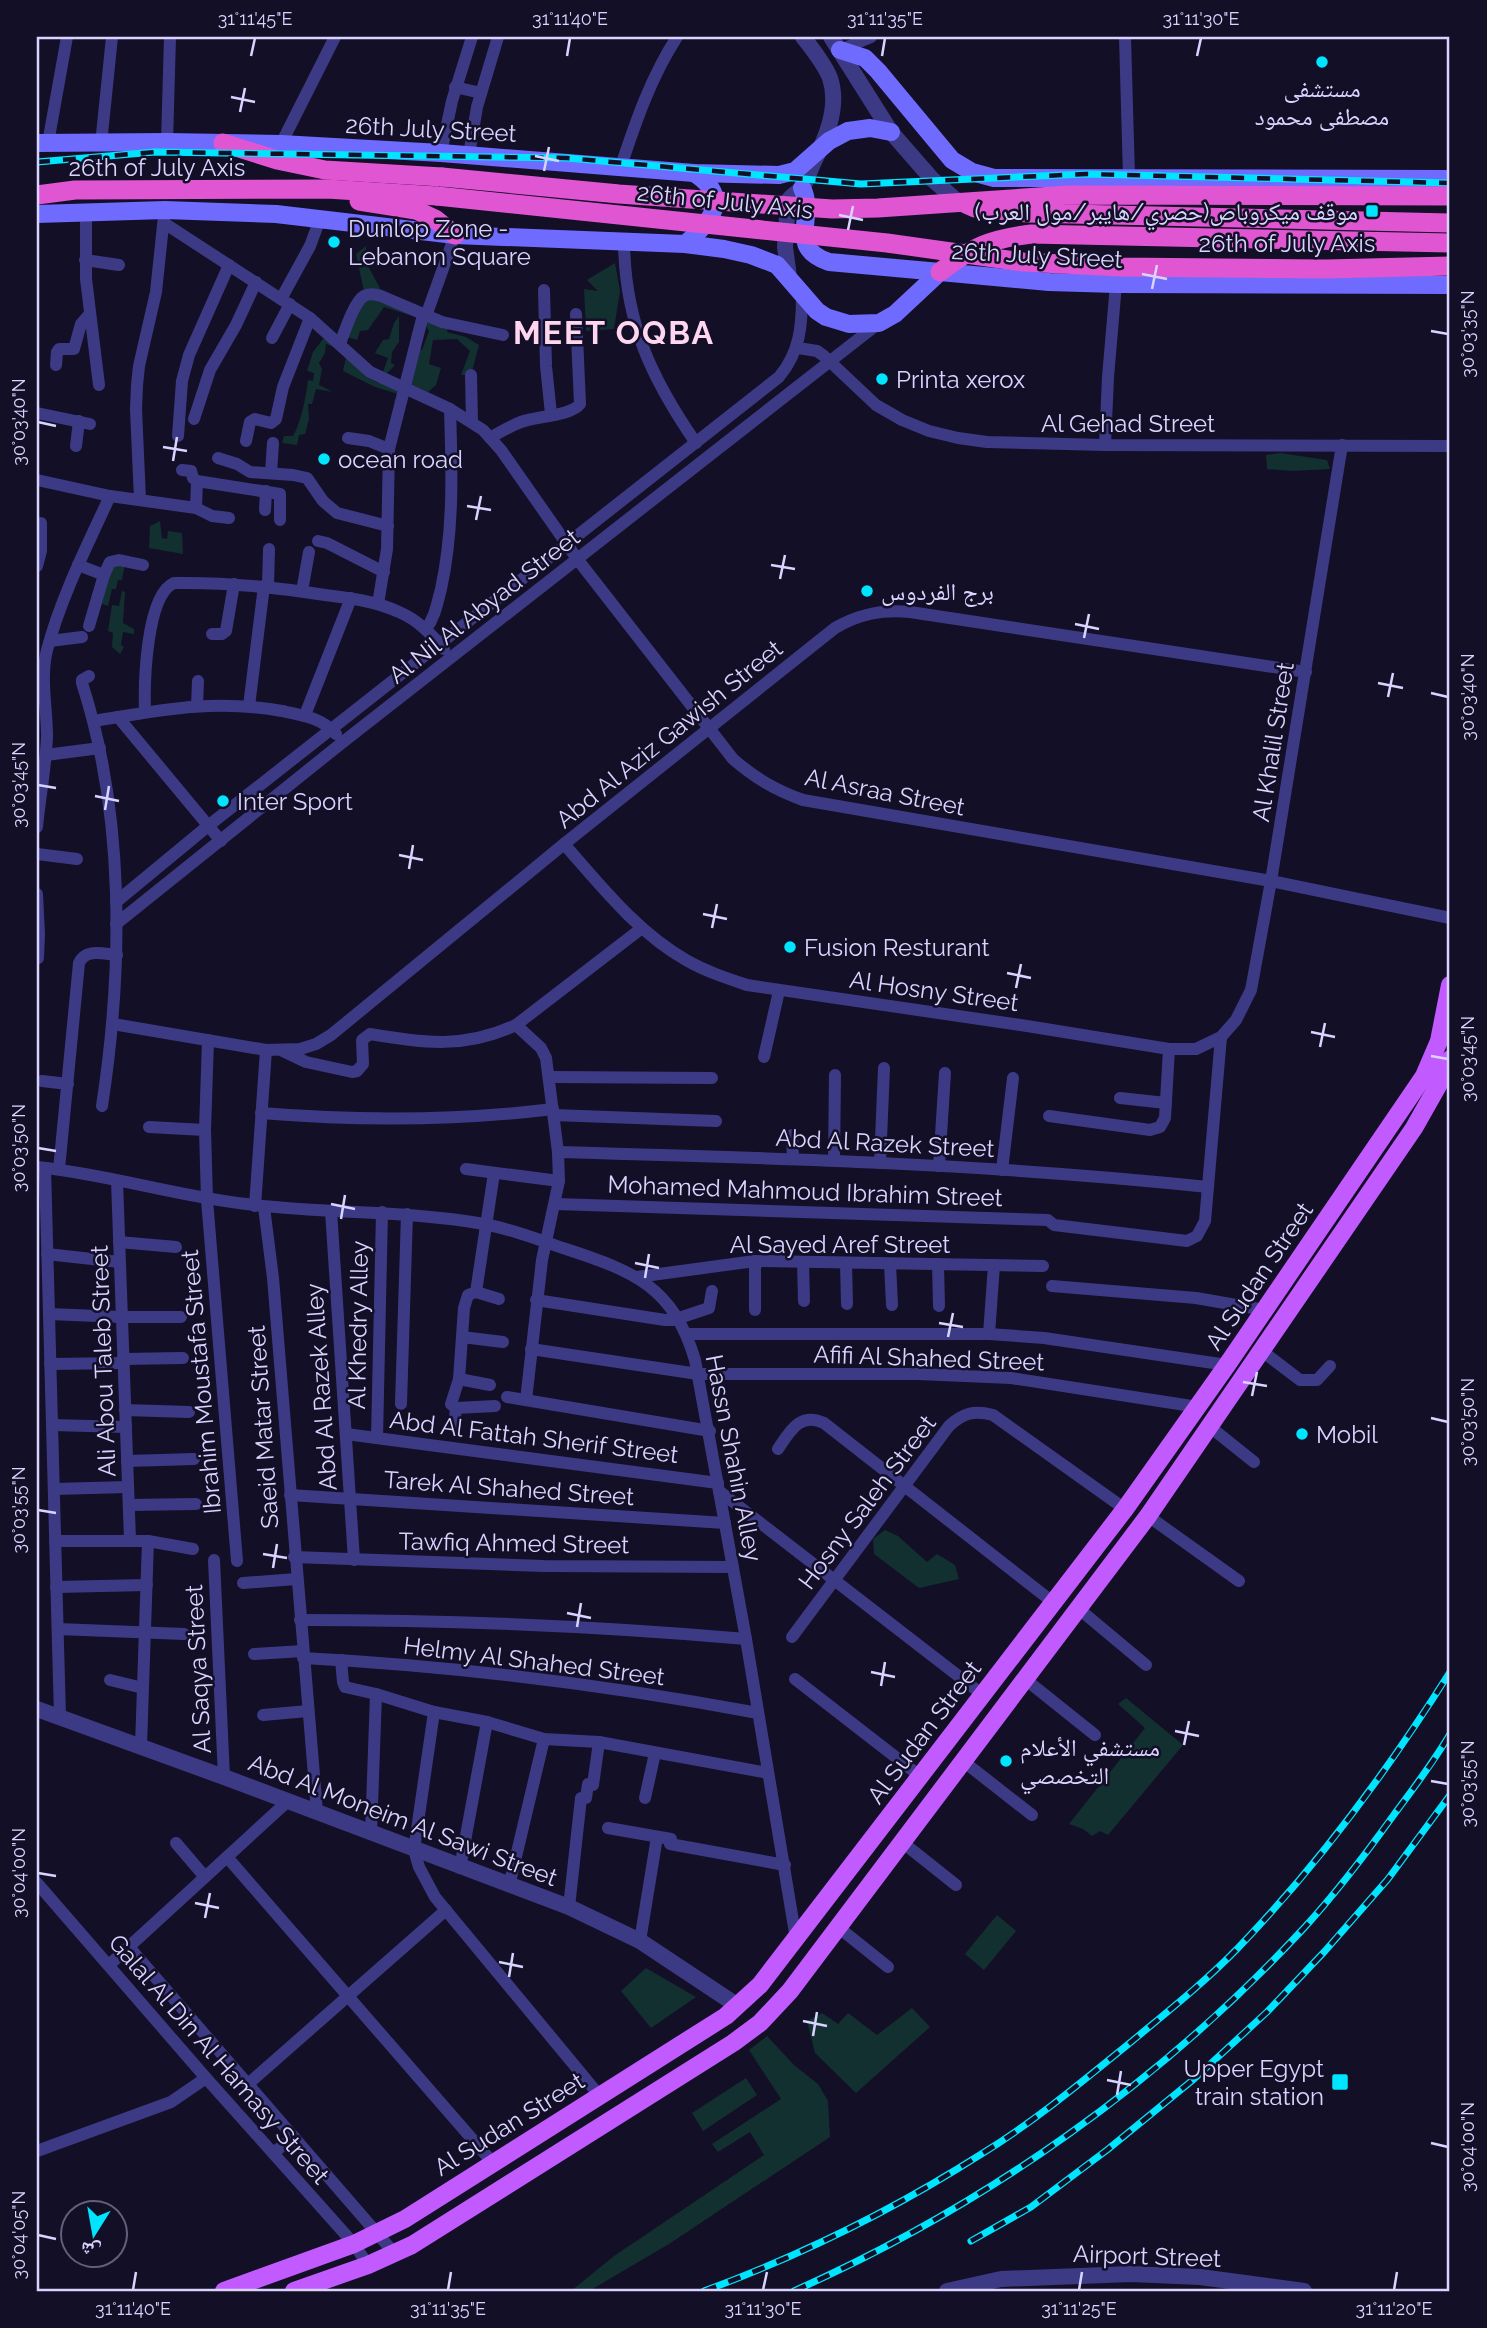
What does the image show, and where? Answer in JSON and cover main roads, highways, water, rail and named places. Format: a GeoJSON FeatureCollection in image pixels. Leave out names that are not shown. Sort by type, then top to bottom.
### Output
{"type":"FeatureCollection","features":[{"type":"Feature","properties":{"kind":"highway","name":"26th of July Axis"},"geometry":{"type":"LineString","coordinates":[[223,143],[277,160],[325,170],[1023,262],[1120,268],[1326,269],[1450,265]]}},
{"type":"Feature","properties":{"kind":"highway","name":"26th of July Axis"},"geometry":{"type":"LineString","coordinates":[[37,195],[75,190],[362,190],[440,187],[618,194],[832,209],[1068,195],[1450,197]]}},
{"type":"Feature","properties":{"kind":"highway"},"geometry":{"type":"LineString","coordinates":[[286,190],[416,210],[435,219],[455,234]]}},
{"type":"Feature","properties":{"kind":"highway"},"geometry":{"type":"LineString","coordinates":[[956,200],[975,208],[1001,211],[1450,223]]}},
{"type":"Feature","properties":{"kind":"highway"},"geometry":{"type":"LineString","coordinates":[[940,272],[961,255],[981,244],[1005,237],[1031,234],[1450,243]]}},
{"type":"Feature","properties":{"kind":"main road"},"geometry":{"type":"LineString","coordinates":[[836,43],[865,58],[952,160],[972,172],[994,178],[1450,178]]}},
{"type":"Feature","properties":{"kind":"main road","name":"26th July Street"},"geometry":{"type":"LineString","coordinates":[[42,143],[281,145],[442,153],[694,173],[787,174],[802,166],[838,135],[870,128],[891,132]]}},
{"type":"Feature","properties":{"kind":"main road"},"geometry":{"type":"LineString","coordinates":[[37,214],[86,213],[164,217],[276,214],[455,234],[685,244],[706,225],[714,209],[708,184],[694,173]]}},
{"type":"Feature","properties":{"kind":"main road"},"geometry":{"type":"LineString","coordinates":[[802,188],[807,198],[805,244],[819,259],[940,272]]}},
{"type":"Feature","properties":{"kind":"main road","name":"26th July Street"},"geometry":{"type":"LineString","coordinates":[[685,244],[751,254],[777,265],[817,311],[849,324],[879,323],[906,305],[940,272],[1049,282],[1116,284],[1450,285]]}},
{"type":"Feature","properties":{"kind":"main road","name":"Al Sudan Street"},"geometry":{"type":"LineString","coordinates":[[224,2291],[354,2244],[405,2219],[738,2006],[760,1985],[1125,1509],[1265,1310],[1424,1076],[1439,1041],[1450,985]]}},
{"type":"Feature","properties":{"kind":"main road","name":"Al Sudan Street"},"geometry":{"type":"LineString","coordinates":[[294,2291],[396,2254],[733,2043],[760,2023],[790,1991],[1148,1516],[1414,1128],[1450,1059]]}},
{"type":"Feature","properties":{"kind":"main road"},"geometry":{"type":"LineString","coordinates":[[625,2079],[640,2102]]}},
{"type":"Feature","properties":{"kind":"railway"},"geometry":{"type":"LineString","coordinates":[[37,162],[155,152],[567,158],[861,184],[1086,174],[1450,183]]}},
{"type":"Feature","properties":{"kind":"railway"},"geometry":{"type":"LineString","coordinates":[[704,2291],[812,2246],[882,2212],[950,2174],[1040,2114],[1199,1985],[1268,1916],[1324,1850],[1402,1745],[1450,1672]]}},
{"type":"Feature","properties":{"kind":"railway"},"geometry":{"type":"LineString","coordinates":[[794,2291],[934,2220],[1002,2179],[1067,2135],[1191,2038],[1304,1928],[1361,1859],[1450,1734]]}},
{"type":"Feature","properties":{"kind":"railway"},"geometry":{"type":"LineString","coordinates":[[971,2241],[1031,2207],[1107,2150],[1194,2079],[1267,2012],[1388,1879],[1450,1795]]}},
{"type":"Feature","properties":{"kind":"place","name":"مستشفى مصطفى محمود"},"geometry":{"type":"Point","coordinates":[1322,62]}},
{"type":"Feature","properties":{"kind":"place","name":"موقف ميكروباص(حصري/هايبر/مول العرب)"},"geometry":{"type":"Point","coordinates":[1372,211]}},
{"type":"Feature","properties":{"kind":"place","name":"Dunlop Zone - Lebanon Square"},"geometry":{"type":"Point","coordinates":[334,242]}},
{"type":"Feature","properties":{"kind":"place","name":"Printa xerox"},"geometry":{"type":"Point","coordinates":[882,379]}},
{"type":"Feature","properties":{"kind":"place","name":"ocean road"},"geometry":{"type":"Point","coordinates":[324,459]}},
{"type":"Feature","properties":{"kind":"place","name":"برج الفردوس"},"geometry":{"type":"Point","coordinates":[867,591]}},
{"type":"Feature","properties":{"kind":"place","name":"Inter Sport"},"geometry":{"type":"Point","coordinates":[223,801]}},
{"type":"Feature","properties":{"kind":"place","name":"Fusion Resturant"},"geometry":{"type":"Point","coordinates":[790,947]}},
{"type":"Feature","properties":{"kind":"place","name":"Mobil"},"geometry":{"type":"Point","coordinates":[1302,1434]}},
{"type":"Feature","properties":{"kind":"place","name":"مستشفي الأعلام التخصصي"},"geometry":{"type":"Point","coordinates":[1006,1761]}},
{"type":"Feature","properties":{"kind":"place","name":"Upper Egypt train station"},"geometry":{"type":"Point","coordinates":[1340,2082]}},
{"type":"Feature","properties":{"kind":"district","name":"MEET OQBA"},"geometry":{"type":"Point","coordinates":[614,332]}}]}
